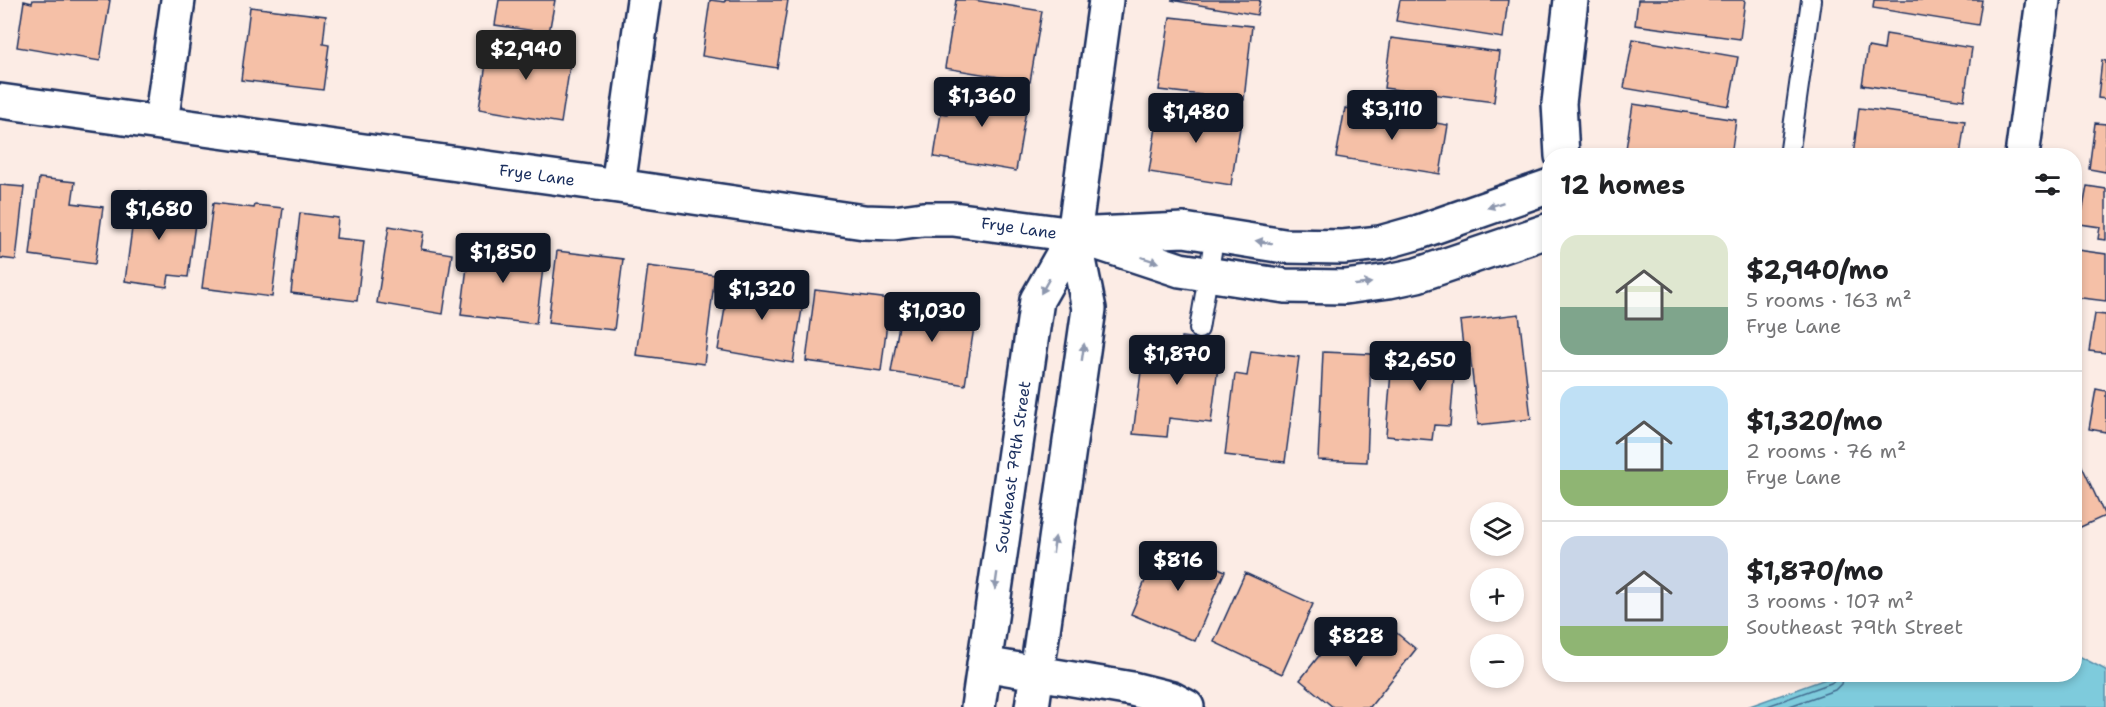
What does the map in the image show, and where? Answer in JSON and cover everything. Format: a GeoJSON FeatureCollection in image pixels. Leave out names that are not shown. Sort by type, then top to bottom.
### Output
{"type":"FeatureCollection","features":[{"type":"Feature","properties":{"kind":"street"},"geometry":{"type":"LineString","coordinates":[[161,123],[178,0]]}},
{"type":"Feature","properties":{"kind":"street"},"geometry":{"type":"LineString","coordinates":[[618,186],[644,0]]}},
{"type":"Feature","properties":{"kind":"street","name":"Southeast 79th Street"},"geometry":{"type":"LineString","coordinates":[[1032,707],[1089,309],[1074,235],[1106,0]]}},
{"type":"Feature","properties":{"kind":"street"},"geometry":{"type":"LineString","coordinates":[[1562,148],[1559,103],[1571,0]]}},
{"type":"Feature","properties":{"kind":"street"},"geometry":{"type":"LineString","coordinates":[[2023,148],[2043,0]]}},
{"type":"Feature","properties":{"kind":"street","name":"Frye Lane"},"geometry":{"type":"LineString","coordinates":[[0,101],[864,222],[894,223],[923,219],[953,219],[1074,235],[1184,230],[1284,246],[1342,247],[1380,243],[1542,189]]}},
{"type":"Feature","properties":{"kind":"street","name":"Frye Lane"},"geometry":{"type":"LineString","coordinates":[[1074,235],[1180,270],[1285,286],[1345,286],[1389,281],[1441,267],[1542,233]]}},
{"type":"Feature","properties":{"kind":"street","name":"Southeast 79th Street"},"geometry":{"type":"LineString","coordinates":[[978,707],[1037,300],[1074,235]]}},
{"type":"Feature","properties":{"kind":"street"},"geometry":{"type":"LineString","coordinates":[[984,664],[1132,689],[1172,699],[1187,707]]}},
{"type":"Feature","properties":{"kind":"lane"},"geometry":{"type":"LineString","coordinates":[[1790,148],[1811,0]]}},
{"type":"Feature","properties":{"kind":"lane"},"geometry":{"type":"LineString","coordinates":[[1427,229],[1441,267]]}},
{"type":"Feature","properties":{"kind":"lane"},"geometry":{"type":"LineString","coordinates":[[1199,329],[1215,234]]}},
{"type":"Feature","properties":{"kind":"lane"},"geometry":{"type":"LineString","coordinates":[[1314,286],[1315,247]]}},
{"type":"Feature","properties":{"kind":"water"},"geometry":{"type":"Polygon","coordinates":[[[2082,658],[2106,672],[2106,707],[1747,707],[1817,682],[2082,682],[2082,658]]]}},
{"type":"Feature","properties":{"kind":"building"},"geometry":{"type":"Polygon","coordinates":[[[33,0],[110,0],[100,61],[17,47],[24,1],[32,3],[33,0]]]}},
{"type":"Feature","properties":{"kind":"building"},"geometry":{"type":"Polygon","coordinates":[[[499,0],[555,0],[549,33],[495,25],[499,0]]]}},
{"type":"Feature","properties":{"kind":"building"},"geometry":{"type":"Polygon","coordinates":[[[710,0],[725,2],[725,0],[788,0],[777,68],[702,56],[710,0]]]}},
{"type":"Feature","properties":{"kind":"building"},"geometry":{"type":"Polygon","coordinates":[[[956,0],[974,0],[1042,11],[1030,82],[945,68],[956,0]]]}},
{"type":"Feature","properties":{"kind":"building"},"geometry":{"type":"Polygon","coordinates":[[[1171,0],[1260,0],[1257,15],[1171,0]]]}},
{"type":"Feature","properties":{"kind":"building"},"geometry":{"type":"Polygon","coordinates":[[[1400,0],[1508,0],[1503,38],[1396,21],[1400,0]]]}},
{"type":"Feature","properties":{"kind":"building"},"geometry":{"type":"Polygon","coordinates":[[[1638,0],[1745,0],[1740,39],[1635,25],[1638,0]]]}},
{"type":"Feature","properties":{"kind":"building"},"geometry":{"type":"Polygon","coordinates":[[[1874,0],[1982,0],[1978,25],[1873,8],[1874,0]]]}},
{"type":"Feature","properties":{"kind":"building"},"geometry":{"type":"Polygon","coordinates":[[[250,7],[326,16],[323,44],[329,45],[323,90],[241,80],[250,7]]]}},
{"type":"Feature","properties":{"kind":"building"},"geometry":{"type":"Polygon","coordinates":[[[1170,17],[1252,26],[1244,100],[1159,90],[1170,17]]]}},
{"type":"Feature","properties":{"kind":"building"},"geometry":{"type":"Polygon","coordinates":[[[1886,34],[1972,48],[1964,100],[1862,85],[1868,47],[1884,50],[1886,34]]]}},
{"type":"Feature","properties":{"kind":"building"},"geometry":{"type":"Polygon","coordinates":[[[490,38],[572,52],[561,123],[479,109],[490,38]]]}},
{"type":"Feature","properties":{"kind":"building"},"geometry":{"type":"Polygon","coordinates":[[[1391,38],[1500,52],[1494,102],[1384,88],[1391,38]]]}},
{"type":"Feature","properties":{"kind":"building"},"geometry":{"type":"Polygon","coordinates":[[[1633,39],[1738,57],[1729,106],[1624,88],[1633,39]]]}},
{"type":"Feature","properties":{"kind":"building"},"geometry":{"type":"Polygon","coordinates":[[[2102,60],[2106,61],[2106,99],[2098,98],[2102,60]]]}},
{"type":"Feature","properties":{"kind":"building"},"geometry":{"type":"Polygon","coordinates":[[[952,85],[1028,98],[1016,171],[934,157],[941,113],[947,114],[952,85]]]}},
{"type":"Feature","properties":{"kind":"building"},"geometry":{"type":"Polygon","coordinates":[[[1160,102],[1242,115],[1231,185],[1149,172],[1160,102]]]}},
{"type":"Feature","properties":{"kind":"building"},"geometry":{"type":"Polygon","coordinates":[[[1633,104],[1736,120],[1732,148],[1626,148],[1633,104]]]}},
{"type":"Feature","properties":{"kind":"building"},"geometry":{"type":"Polygon","coordinates":[[[1345,108],[1448,125],[1440,174],[1336,157],[1345,108]]]}},
{"type":"Feature","properties":{"kind":"building"},"geometry":{"type":"Polygon","coordinates":[[[1859,108],[1965,121],[1961,148],[1854,148],[1859,108]]]}},
{"type":"Feature","properties":{"kind":"building"},"geometry":{"type":"Polygon","coordinates":[[[2095,123],[2106,124],[2106,172],[2089,169],[2095,123]]]}},
{"type":"Feature","properties":{"kind":"building"},"geometry":{"type":"Polygon","coordinates":[[[39,178],[75,182],[72,203],[103,207],[95,264],[30,255],[39,178]]]}},
{"type":"Feature","properties":{"kind":"building"},"geometry":{"type":"Polygon","coordinates":[[[0,185],[24,187],[16,260],[0,258],[0,185]]]}},
{"type":"Feature","properties":{"kind":"building"},"geometry":{"type":"Polygon","coordinates":[[[2087,186],[2106,189],[2106,240],[2098,239],[2100,227],[2082,224],[2087,186]]]}},
{"type":"Feature","properties":{"kind":"building"},"geometry":{"type":"Polygon","coordinates":[[[137,191],[173,196],[171,212],[196,216],[188,277],[169,275],[167,287],[125,281],[137,191]]]}},
{"type":"Feature","properties":{"kind":"building"},"geometry":{"type":"Polygon","coordinates":[[[213,203],[254,208],[255,205],[283,208],[272,297],[202,288],[213,203]]]}},
{"type":"Feature","properties":{"kind":"building"},"geometry":{"type":"Polygon","coordinates":[[[300,213],[338,218],[336,238],[364,241],[357,301],[291,293],[300,213]]]}},
{"type":"Feature","properties":{"kind":"building"},"geometry":{"type":"Polygon","coordinates":[[[389,226],[424,232],[421,249],[452,254],[443,314],[377,303],[389,226]]]}},
{"type":"Feature","properties":{"kind":"building"},"geometry":{"type":"Polygon","coordinates":[[[470,243],[545,252],[536,324],[461,315],[470,243]]]}},
{"type":"Feature","properties":{"kind":"building"},"geometry":{"type":"Polygon","coordinates":[[[557,251],[623,259],[614,330],[548,323],[557,251]]]}},
{"type":"Feature","properties":{"kind":"building"},"geometry":{"type":"Polygon","coordinates":[[[2082,251],[2106,254],[2106,301],[2082,298],[2082,251]]]}},
{"type":"Feature","properties":{"kind":"building"},"geometry":{"type":"Polygon","coordinates":[[[648,266],[715,275],[704,364],[636,355],[648,266]]]}},
{"type":"Feature","properties":{"kind":"building"},"geometry":{"type":"Polygon","coordinates":[[[730,278],[805,291],[793,363],[718,350],[730,278]]]}},
{"type":"Feature","properties":{"kind":"building"},"geometry":{"type":"Polygon","coordinates":[[[815,290],[890,299],[881,371],[806,361],[815,290]]]}},
{"type":"Feature","properties":{"kind":"building"},"geometry":{"type":"Polygon","coordinates":[[[904,296],[945,303],[943,316],[975,321],[965,385],[891,372],[904,296]]]}},
{"type":"Feature","properties":{"kind":"building"},"geometry":{"type":"Polygon","coordinates":[[[1519,314],[1531,419],[1478,425],[1470,354],[1464,355],[1460,321],[1519,314]]]}},
{"type":"Feature","properties":{"kind":"building"},"geometry":{"type":"Polygon","coordinates":[[[2095,314],[2106,315],[2106,353],[2089,351],[2095,314]]]}},
{"type":"Feature","properties":{"kind":"building"},"geometry":{"type":"Polygon","coordinates":[[[1181,337],[1221,342],[1211,423],[1169,418],[1167,437],[1133,434],[1144,348],[1179,352],[1181,337]]]}},
{"type":"Feature","properties":{"kind":"building"},"geometry":{"type":"Polygon","coordinates":[[[1393,346],[1456,352],[1450,426],[1434,425],[1432,440],[1386,436],[1393,346]]]}},
{"type":"Feature","properties":{"kind":"building"},"geometry":{"type":"Polygon","coordinates":[[[1251,351],[1299,357],[1285,462],[1225,455],[1235,374],[1247,376],[1251,351]]]}},
{"type":"Feature","properties":{"kind":"building"},"geometry":{"type":"Polygon","coordinates":[[[1323,352],[1371,354],[1367,462],[1318,460],[1323,352]]]}},
{"type":"Feature","properties":{"kind":"building"},"geometry":{"type":"Polygon","coordinates":[[[2096,389],[2106,391],[2106,432],[2089,429],[2096,389]]]}},
{"type":"Feature","properties":{"kind":"building"},"geometry":{"type":"Polygon","coordinates":[[[2082,466],[2105,516],[2082,526],[2082,466]]]}},
{"type":"Feature","properties":{"kind":"building"},"geometry":{"type":"Polygon","coordinates":[[[1161,543],[1225,571],[1195,641],[1131,614],[1161,543]]]}},
{"type":"Feature","properties":{"kind":"building"},"geometry":{"type":"Polygon","coordinates":[[[1245,573],[1313,604],[1282,674],[1214,642],[1245,573]]]}},
{"type":"Feature","properties":{"kind":"building"},"geometry":{"type":"Polygon","coordinates":[[[1345,623],[1378,649],[1393,630],[1416,649],[1370,707],[1333,707],[1300,680],[1345,623]]]}}]}
